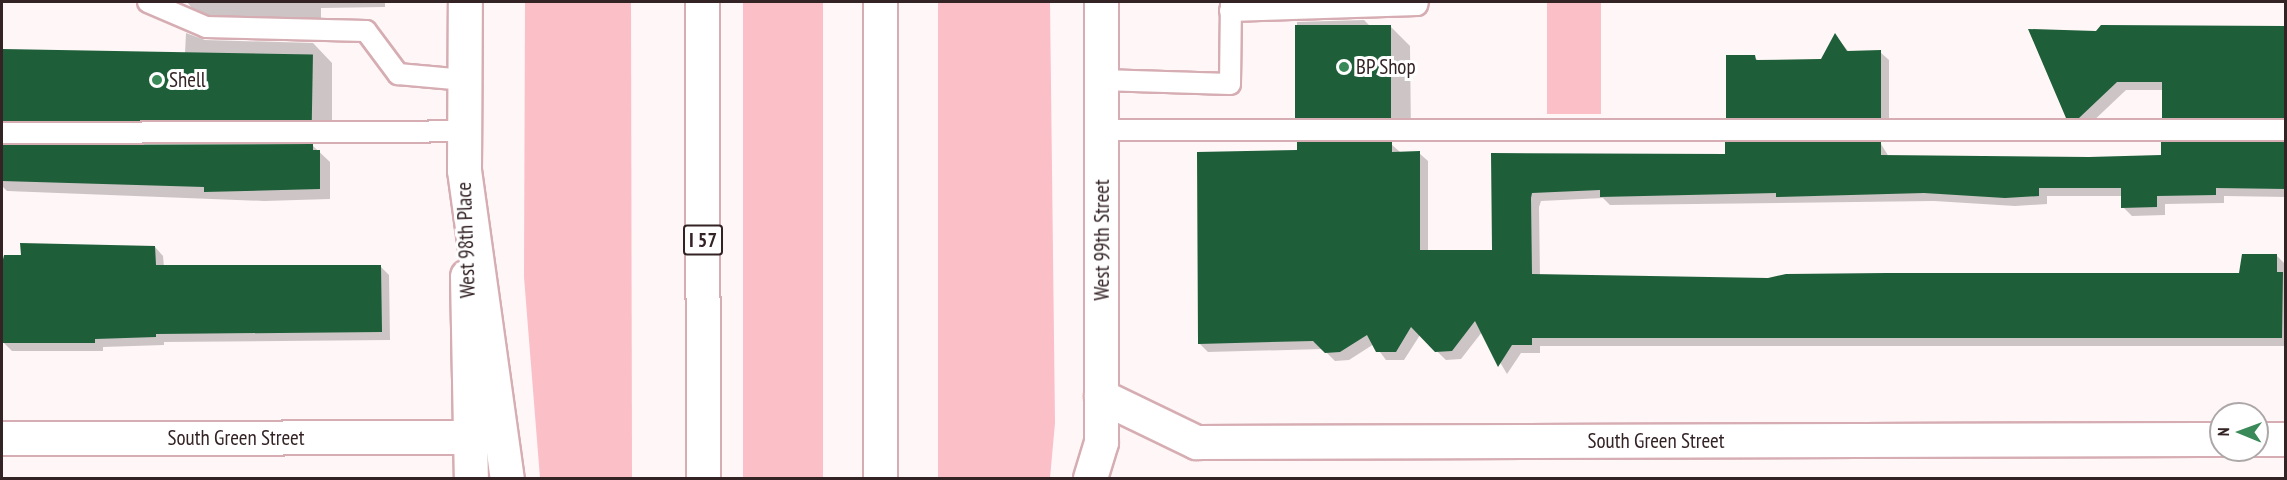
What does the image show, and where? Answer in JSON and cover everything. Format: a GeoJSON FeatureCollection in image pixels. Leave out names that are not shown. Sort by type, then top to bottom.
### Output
{"type":"FeatureCollection","features":[{"type":"Feature","properties":{"kind":"main road","name":"West 98th Place"},"geometry":{"type":"LineString","coordinates":[[465,2],[464,170],[471,478]]}},
{"type":"Feature","properties":{"kind":"main road","name":"I 57"},"geometry":{"type":"LineString","coordinates":[[702,2],[703,478]]}},
{"type":"Feature","properties":{"kind":"main road"},"geometry":{"type":"LineString","coordinates":[[880,2],[880,478]]}},
{"type":"Feature","properties":{"kind":"main road","name":"West 99th Street"},"geometry":{"type":"LineString","coordinates":[[1101,2],[1101,478]]}},
{"type":"Feature","properties":{"kind":"main road"},"geometry":{"type":"LineString","coordinates":[[464,170],[507,478]]}},
{"type":"Feature","properties":{"kind":"main road","name":"South Green Street"},"geometry":{"type":"LineString","coordinates":[[1101,396],[1196,442],[2209,439]]}},
{"type":"Feature","properties":{"kind":"main road","name":"South Green Street"},"geometry":{"type":"LineString","coordinates":[[2,438],[471,437]]}},
{"type":"Feature","properties":{"kind":"main road"},"geometry":{"type":"LineString","coordinates":[[2269,439],[2286,439]]}},
{"type":"Feature","properties":{"kind":"main road"},"geometry":{"type":"LineString","coordinates":[[1090,478],[1101,442]]}},
{"type":"Feature","properties":{"kind":"lane"},"geometry":{"type":"LineString","coordinates":[[148,2],[206,27],[366,31],[398,74],[465,80]]}},
{"type":"Feature","properties":{"kind":"lane"},"geometry":{"type":"LineString","coordinates":[[1101,80],[1230,84],[1230,6],[1418,5],[1418,2]]}},
{"type":"Feature","properties":{"kind":"lane"},"geometry":{"type":"LineString","coordinates":[[1102,130],[2286,129]]}},
{"type":"Feature","properties":{"kind":"lane"},"geometry":{"type":"LineString","coordinates":[[2,133],[464,130]]}},
{"type":"Feature","properties":{"kind":"shaded area"},"geometry":{"type":"Polygon","coordinates":[[[525,2],[631,2],[632,478],[540,478],[524,277],[525,2]]]}},
{"type":"Feature","properties":{"kind":"shaded area"},"geometry":{"type":"Polygon","coordinates":[[[743,2],[823,2],[823,478],[743,478],[743,2]]]}},
{"type":"Feature","properties":{"kind":"shaded area"},"geometry":{"type":"Polygon","coordinates":[[[938,2],[1050,2],[1055,423],[1050,478],[938,478],[938,2]]]}},
{"type":"Feature","properties":{"kind":"shaded area"},"geometry":{"type":"Polygon","coordinates":[[[1547,2],[1601,2],[1601,114],[1547,114],[1547,2]]]}},
{"type":"Feature","properties":{"kind":"building","name":"BP Shop"},"geometry":{"type":"Polygon","coordinates":[[[1295,25],[1391,25],[1391,118],[1295,118],[1295,25]]]}},
{"type":"Feature","properties":{"kind":"building"},"geometry":{"type":"Polygon","coordinates":[[[2101,25],[2286,26],[2286,118],[2162,118],[2162,82],[2117,82],[2079,118],[2066,118],[2028,29],[2096,31],[2101,25]]]}},
{"type":"Feature","properties":{"kind":"building"},"geometry":{"type":"Polygon","coordinates":[[[1835,33],[1847,51],[1881,50],[1881,118],[1726,118],[1726,55],[1755,55],[1756,60],[1821,59],[1835,33]]]}},
{"type":"Feature","properties":{"kind":"building","name":"Shell"},"geometry":{"type":"Polygon","coordinates":[[[2,49],[313,54],[312,126],[2,121],[2,49]]]}},
{"type":"Feature","properties":{"kind":"building"},"geometry":{"type":"Polygon","coordinates":[[[1297,142],[1392,142],[1392,152],[1420,151],[1420,250],[1492,250],[1491,153],[1725,154],[1725,142],[1881,142],[1881,155],[2089,157],[2161,155],[2161,142],[2286,142],[2286,189],[2216,188],[2216,195],[2157,196],[2157,207],[2121,208],[2121,188],[2039,188],[2039,196],[2005,198],[1924,193],[1776,197],[1776,193],[1600,197],[1600,190],[1532,193],[1531,198],[1532,274],[1768,278],[1786,274],[2239,273],[2242,254],[2277,254],[2277,272],[2283,272],[2282,338],[1532,338],[1532,345],[1512,345],[1498,367],[1475,321],[1452,351],[1435,352],[1411,327],[1396,352],[1376,352],[1367,335],[1340,352],[1325,353],[1313,341],[1198,344],[1197,152],[1297,150],[1297,142]]]}},
{"type":"Feature","properties":{"kind":"building"},"geometry":{"type":"Polygon","coordinates":[[[313,144],[313,150],[320,150],[320,189],[204,192],[204,187],[2,181],[2,145],[313,144]]]}},
{"type":"Feature","properties":{"kind":"building"},"geometry":{"type":"Polygon","coordinates":[[[20,243],[155,246],[156,265],[381,265],[382,332],[156,334],[156,337],[95,339],[95,343],[2,343],[2,264],[4,255],[21,255],[20,243]]]}},
{"type":"Feature","properties":{"kind":"place","name":"BP Shop"},"geometry":{"type":"Point","coordinates":[1344,67]}},
{"type":"Feature","properties":{"kind":"place","name":"Shell"},"geometry":{"type":"Point","coordinates":[157,80]}}]}
